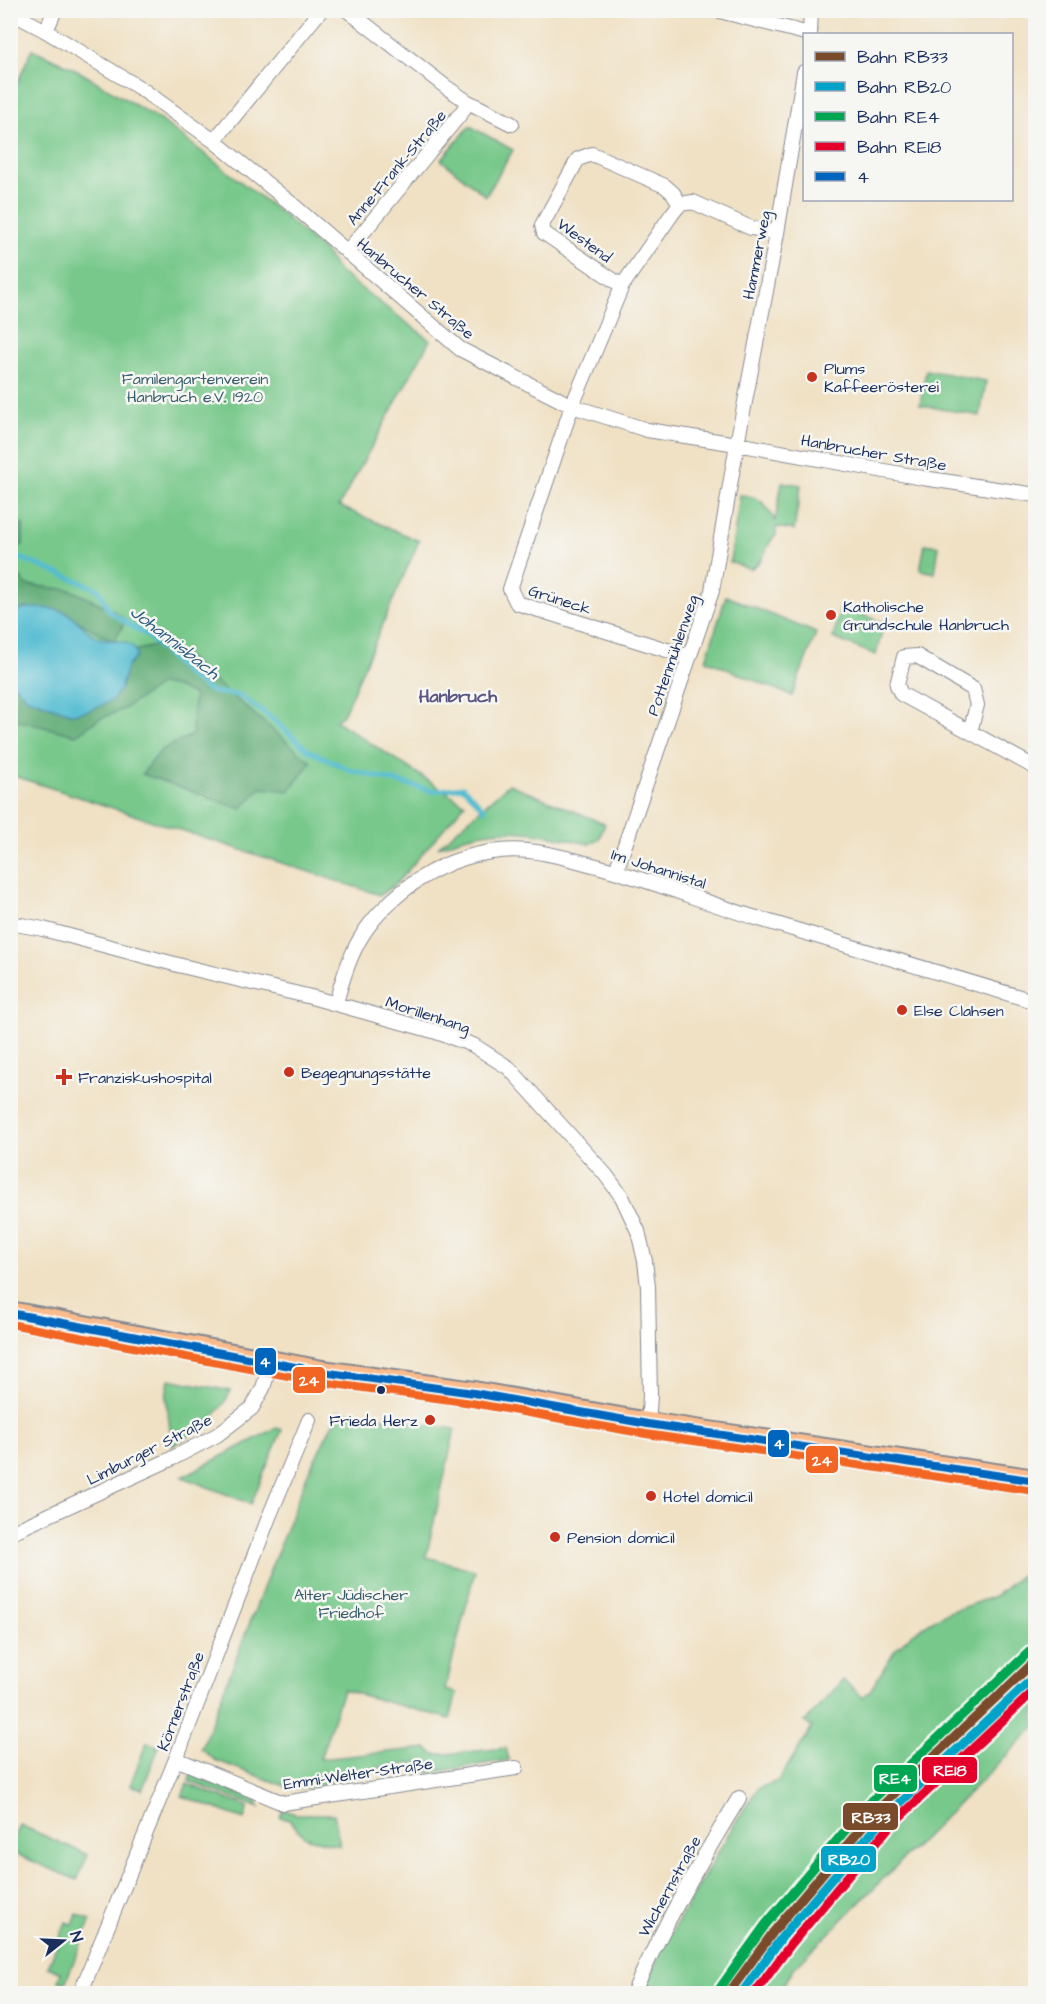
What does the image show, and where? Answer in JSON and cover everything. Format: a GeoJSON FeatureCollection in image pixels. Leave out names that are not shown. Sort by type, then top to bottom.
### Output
{"type":"FeatureCollection","features":[{"type":"Feature","properties":{"kind":"main road"},"geometry":{"type":"LineString","coordinates":[[10,1313],[322,1372],[474,1393],[648,1424],[1035,1481]]}},
{"type":"Feature","properties":{"kind":"street"},"geometry":{"type":"LineString","coordinates":[[46,31],[55,10]]}},
{"type":"Feature","properties":{"kind":"street"},"geometry":{"type":"LineString","coordinates":[[214,141],[321,10]]}},
{"type":"Feature","properties":{"kind":"street","name":"Anne-Frank-Straße"},"geometry":{"type":"LineString","coordinates":[[347,10],[446,87],[468,102],[512,124]]}},
{"type":"Feature","properties":{"kind":"street"},"geometry":{"type":"LineString","coordinates":[[716,10],[806,33]]}},
{"type":"Feature","properties":{"kind":"street"},"geometry":{"type":"LineString","coordinates":[[810,33],[811,10]]}},
{"type":"Feature","properties":{"kind":"street","name":"Hanbrucher Straße"},"geometry":{"type":"LineString","coordinates":[[10,12],[46,31],[143,90],[214,141],[460,349],[572,406],[647,430],[1035,495]]}},
{"type":"Feature","properties":{"kind":"street","name":"Hammerweg"},"geometry":{"type":"LineString","coordinates":[[737,444],[777,233],[803,78]]}},
{"type":"Feature","properties":{"kind":"street","name":"Anne-Frank-Straße"},"geometry":{"type":"LineString","coordinates":[[347,252],[468,102]]}},
{"type":"Feature","properties":{"kind":"street","name":"Westend"},"geometry":{"type":"LineString","coordinates":[[622,286],[544,233],[542,225],[578,159],[592,154],[665,186],[680,204]]}},
{"type":"Feature","properties":{"kind":"street"},"geometry":{"type":"LineString","coordinates":[[572,406],[622,286],[680,204],[693,202],[751,228],[777,233]]}},
{"type":"Feature","properties":{"kind":"street","name":"Grüneck"},"geometry":{"type":"LineString","coordinates":[[572,406],[510,589],[517,603],[688,657]]}},
{"type":"Feature","properties":{"kind":"street","name":"Pottenmühlenweg"},"geometry":{"type":"LineString","coordinates":[[616,871],[712,591],[737,444]]}},
{"type":"Feature","properties":{"kind":"street"},"geometry":{"type":"LineString","coordinates":[[970,732],[977,705],[973,689],[917,656],[904,657],[897,685],[901,694],[1035,768]]}},
{"type":"Feature","properties":{"kind":"street","name":"Im Johannistal"},"geometry":{"type":"LineString","coordinates":[[336,1004],[345,969],[357,941],[386,905],[429,872],[471,857],[499,851],[530,851],[561,856],[616,871],[752,916],[1035,1002]]}},
{"type":"Feature","properties":{"kind":"street","name":"Morillenhang"},"geometry":{"type":"LineString","coordinates":[[10,922],[336,1004],[433,1031],[472,1045],[509,1068],[616,1189],[638,1231],[645,1261],[649,1324],[648,1424]]}},
{"type":"Feature","properties":{"kind":"street","name":"Limburger Straße"},"geometry":{"type":"LineString","coordinates":[[10,1533],[171,1459],[217,1435],[252,1408],[263,1388],[271,1362]]}},
{"type":"Feature","properties":{"kind":"street","name":"Körnerstraße"},"geometry":{"type":"LineString","coordinates":[[80,1994],[176,1759],[269,1517],[309,1420]]}},
{"type":"Feature","properties":{"kind":"street","name":"Emmi-Welter-Straße"},"geometry":{"type":"LineString","coordinates":[[176,1759],[284,1803],[516,1768]]}},
{"type":"Feature","properties":{"kind":"street","name":"Wichernstraße"},"geometry":{"type":"LineString","coordinates":[[633,1994],[655,1944],[694,1871],[740,1798]]}},
{"type":"Feature","properties":{"kind":"green space","name":"Familengartenverein Hanbruch e.V. 1920"},"geometry":{"type":"Polygon","coordinates":[[[32,49],[75,69],[162,121],[281,213],[326,253],[338,271],[430,340],[339,506],[419,541],[343,715],[336,721],[465,804],[396,884],[380,895],[11,775],[10,100],[32,49]]]}},
{"type":"Feature","properties":{"kind":"green space"},"geometry":{"type":"Polygon","coordinates":[[[470,126],[513,150],[486,196],[441,160],[470,126]]]}},
{"type":"Feature","properties":{"kind":"green space"},"geometry":{"type":"Polygon","coordinates":[[[926,370],[986,381],[980,416],[920,405],[926,370]]]}},
{"type":"Feature","properties":{"kind":"green space"},"geometry":{"type":"Polygon","coordinates":[[[782,482],[801,485],[794,530],[776,527],[776,535],[760,561],[750,569],[730,562],[740,495],[758,499],[775,521],[782,482]]]}},
{"type":"Feature","properties":{"kind":"green space"},"geometry":{"type":"Polygon","coordinates":[[[10,518],[23,525],[23,545],[11,550],[10,518]]]}},
{"type":"Feature","properties":{"kind":"green space"},"geometry":{"type":"Polygon","coordinates":[[[925,544],[939,546],[935,573],[920,570],[925,544]]]}},
{"type":"Feature","properties":{"kind":"green space"},"geometry":{"type":"Polygon","coordinates":[[[10,573],[19,576],[26,585],[71,590],[109,608],[126,620],[114,641],[55,609],[11,615],[10,573]]]}},
{"type":"Feature","properties":{"kind":"green space"},"geometry":{"type":"Polygon","coordinates":[[[726,596],[816,633],[792,696],[706,660],[726,596]]]}},
{"type":"Feature","properties":{"kind":"green space"},"geometry":{"type":"Polygon","coordinates":[[[841,606],[884,623],[876,655],[833,638],[841,606]]]}},
{"type":"Feature","properties":{"kind":"green space"},"geometry":{"type":"Polygon","coordinates":[[[154,646],[185,656],[311,762],[289,791],[261,788],[241,809],[142,774],[161,750],[192,735],[194,695],[176,687],[161,684],[124,709],[99,719],[76,735],[11,719],[11,681],[123,669],[134,651],[154,646]]]}},
{"type":"Feature","properties":{"kind":"green space"},"geometry":{"type":"Polygon","coordinates":[[[509,784],[605,824],[599,839],[589,844],[529,832],[499,831],[469,836],[438,847],[509,784]]]}},
{"type":"Feature","properties":{"kind":"green space"},"geometry":{"type":"Polygon","coordinates":[[[169,1379],[231,1391],[213,1417],[172,1446],[166,1397],[169,1379]]]}},
{"type":"Feature","properties":{"kind":"green space","name":"Alter Jüdischer Friedhof"},"geometry":{"type":"Polygon","coordinates":[[[339,1411],[455,1429],[426,1557],[475,1570],[445,1690],[457,1693],[450,1719],[343,1690],[320,1759],[427,1748],[434,1754],[447,1754],[506,1748],[509,1760],[429,1773],[428,1768],[421,1762],[334,1775],[331,1782],[316,1787],[290,1788],[215,1760],[201,1749],[307,1475],[339,1411]]]}},
{"type":"Feature","properties":{"kind":"green space"},"geometry":{"type":"Polygon","coordinates":[[[276,1428],[282,1430],[251,1504],[182,1477],[276,1428]]]}},
{"type":"Feature","properties":{"kind":"green space"},"geometry":{"type":"Polygon","coordinates":[[[1035,1564],[1035,1647],[867,1805],[805,1874],[718,1993],[643,1993],[662,1949],[735,1823],[758,1788],[778,1781],[812,1728],[805,1722],[843,1680],[863,1697],[870,1691],[895,1650],[913,1633],[944,1614],[995,1596],[1035,1564]]]}},
{"type":"Feature","properties":{"kind":"green space"},"geometry":{"type":"Polygon","coordinates":[[[1035,1687],[1035,1727],[794,1968],[778,1993],[755,1993],[790,1945],[887,1832],[1035,1687]]]}},
{"type":"Feature","properties":{"kind":"green space"},"geometry":{"type":"Polygon","coordinates":[[[147,1742],[159,1747],[142,1790],[130,1785],[147,1742]]]}},
{"type":"Feature","properties":{"kind":"green space"},"geometry":{"type":"Polygon","coordinates":[[[191,1774],[256,1800],[259,1808],[189,1781],[191,1774]]]}},
{"type":"Feature","properties":{"kind":"green space"},"geometry":{"type":"Polygon","coordinates":[[[187,1784],[248,1807],[244,1819],[182,1796],[187,1784]]]}},
{"type":"Feature","properties":{"kind":"green space"},"geometry":{"type":"Polygon","coordinates":[[[283,1810],[297,1814],[334,1814],[340,1846],[305,1837],[289,1820],[280,1817],[283,1810]]]}},
{"type":"Feature","properties":{"kind":"green space"},"geometry":{"type":"Polygon","coordinates":[[[20,1825],[88,1855],[77,1880],[11,1852],[20,1825]]]}},
{"type":"Feature","properties":{"kind":"green space"},"geometry":{"type":"Polygon","coordinates":[[[77,1914],[91,1920],[65,1983],[58,1981],[61,1973],[48,1967],[66,1922],[73,1925],[77,1914]]]}},
{"type":"Feature","properties":{"kind":"water"},"geometry":{"type":"Polygon","coordinates":[[[25,608],[51,608],[65,612],[92,635],[132,646],[137,656],[127,667],[120,690],[111,701],[91,710],[73,714],[27,698],[11,682],[11,613],[25,608]]]}},
{"type":"Feature","properties":{"kind":"waterway","name":"Johannisbach"},"geometry":{"type":"LineString","coordinates":[[10,554],[98,589],[110,612],[149,637],[188,676],[212,692],[239,695],[270,717],[308,750],[350,770],[433,791],[463,787],[485,810]]}},
{"type":"Feature","properties":{"kind":"rail line","name":"RE4"},"geometry":{"type":"LineString","coordinates":[[720,1988],[766,1924],[866,1806],[1029,1652]]}},
{"type":"Feature","properties":{"kind":"rail line","name":"RB33"},"geometry":{"type":"LineString","coordinates":[[728,1994],[774,1931],[874,1813],[1036,1660]]}},
{"type":"Feature","properties":{"kind":"rail line","name":"RB20"},"geometry":{"type":"LineString","coordinates":[[741,1994],[782,1937],[882,1820],[1036,1675]]}},
{"type":"Feature","properties":{"kind":"rail line","name":"RE18"},"geometry":{"type":"LineString","coordinates":[[754,1994],[791,1944],[889,1827],[1036,1689]]}},
{"type":"Feature","properties":{"kind":"transit line","name":"4"},"geometry":{"type":"LineString","coordinates":[[10,1313],[322,1372],[474,1393],[648,1424],[1036,1481]]}},
{"type":"Feature","properties":{"kind":"transit line","name":"24"},"geometry":{"type":"LineString","coordinates":[[10,1324],[320,1382],[472,1403],[646,1434],[1034,1491]]}},
{"type":"Feature","properties":{"kind":"place","name":"Plums Kaffeerösterei"},"geometry":{"type":"Point","coordinates":[812,377]}},
{"type":"Feature","properties":{"kind":"place","name":"Katholische Grundschule Hanbruch"},"geometry":{"type":"Point","coordinates":[831,615]}},
{"type":"Feature","properties":{"kind":"place","name":"Else Clahsen"},"geometry":{"type":"Point","coordinates":[902,1010]}},
{"type":"Feature","properties":{"kind":"place","name":"Begegnungsstätte"},"geometry":{"type":"Point","coordinates":[289,1072]}},
{"type":"Feature","properties":{"kind":"place","name":"Franziskushospital"},"geometry":{"type":"Point","coordinates":[64,1077]}},
{"type":"Feature","properties":{"kind":"place","name":"Frieda Herz"},"geometry":{"type":"Point","coordinates":[430,1420]}},
{"type":"Feature","properties":{"kind":"place","name":"Hotel domicil"},"geometry":{"type":"Point","coordinates":[651,1496]}},
{"type":"Feature","properties":{"kind":"place","name":"Pension domicil"},"geometry":{"type":"Point","coordinates":[555,1537]}},
{"type":"Feature","properties":{"kind":"district","name":"Hanbruch"},"geometry":{"type":"Point","coordinates":[458,696]}}]}
